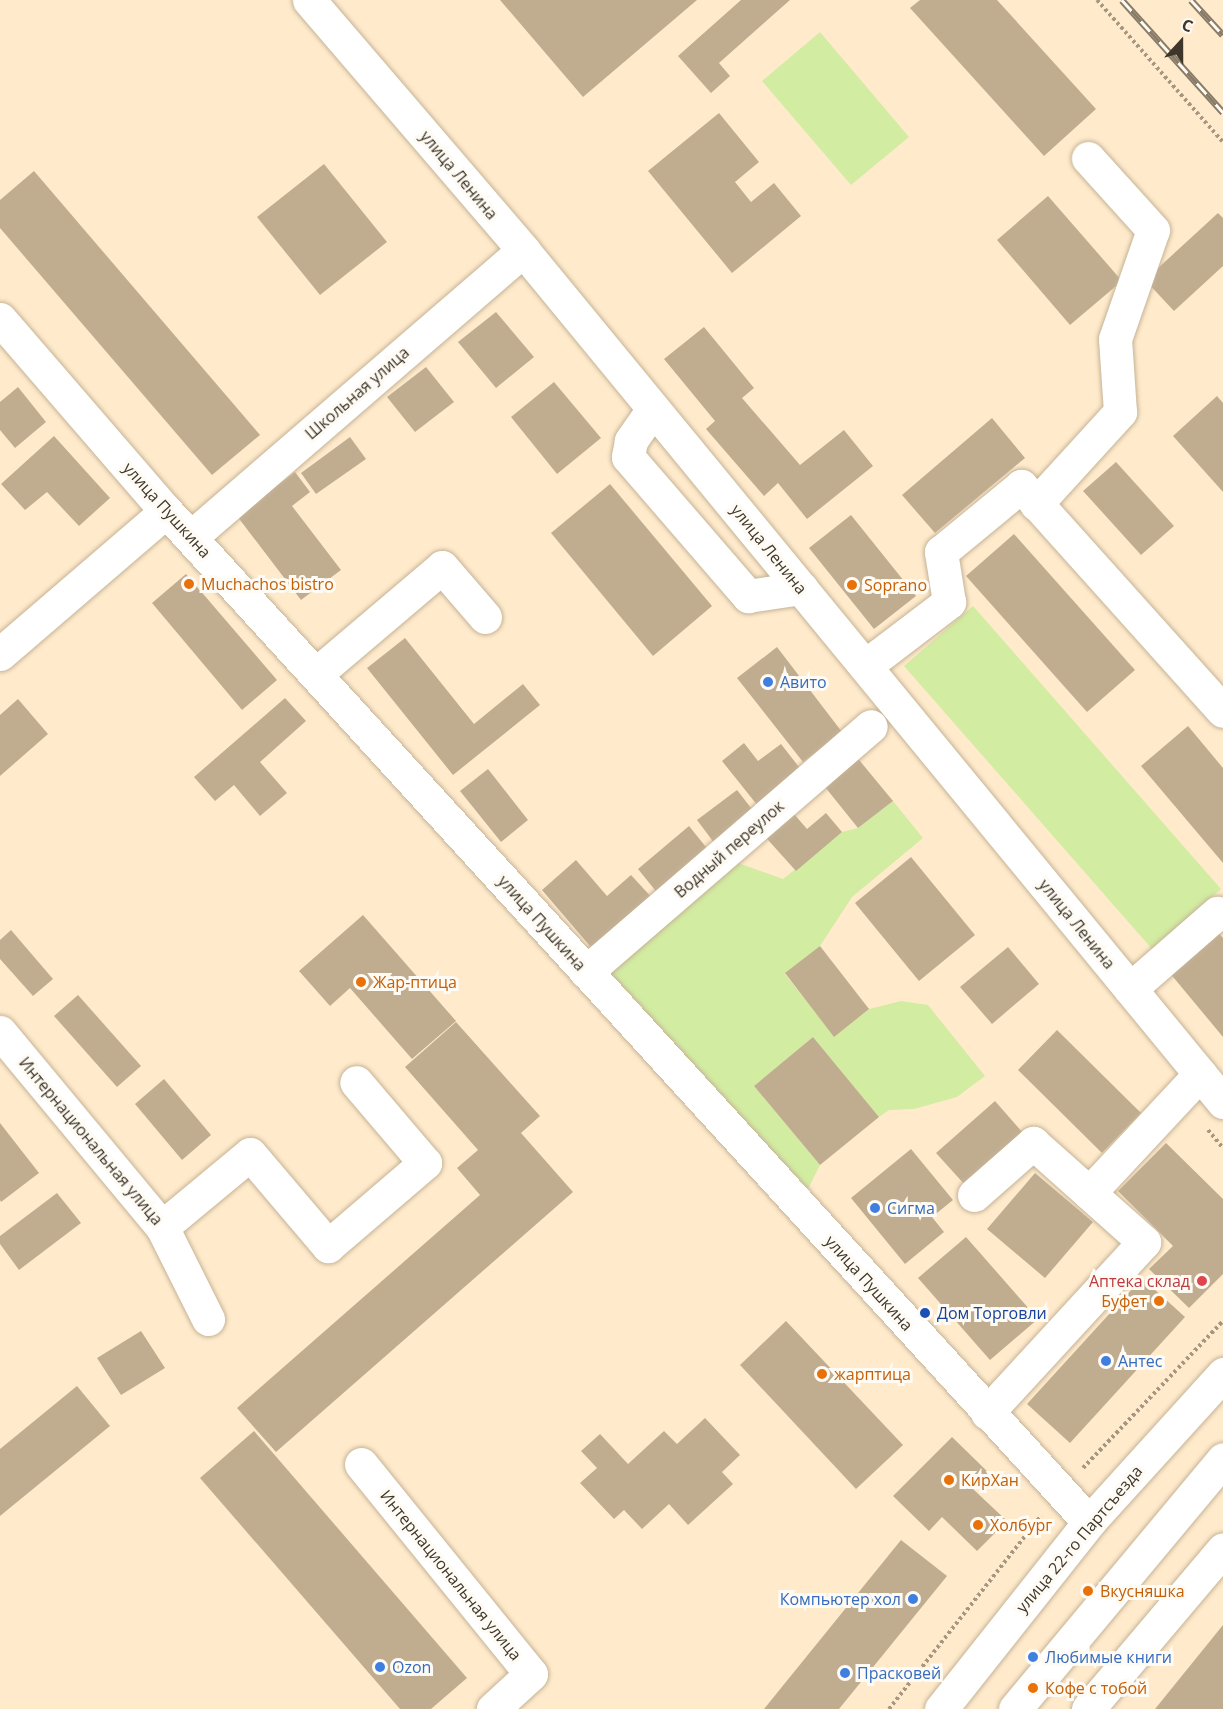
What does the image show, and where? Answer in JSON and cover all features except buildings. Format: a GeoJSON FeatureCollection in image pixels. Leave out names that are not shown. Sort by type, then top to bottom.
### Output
{"type":"FeatureCollection","features":[{"type":"Feature","properties":{"kind":"street","name":"улица Ленина"},"geometry":{"type":"LineString","coordinates":[[309,0],[523,250],[1223,1102]]}},
{"type":"Feature","properties":{"kind":"street"},"geometry":{"type":"LineString","coordinates":[[1036,504],[1120,412],[1115,339],[1153,230],[1088,158]]}},
{"type":"Feature","properties":{"kind":"street","name":"Школьная улица"},"geometry":{"type":"LineString","coordinates":[[191,537],[523,250]]}},
{"type":"Feature","properties":{"kind":"street","name":"улица Пушкина"},"geometry":{"type":"LineString","coordinates":[[0,319],[166,511],[987,1413],[1089,1522]]}},
{"type":"Feature","properties":{"kind":"street"},"geometry":{"type":"LineString","coordinates":[[653,409],[631,441],[628,457],[748,596],[801,588]]}},
{"type":"Feature","properties":{"kind":"street"},"geometry":{"type":"LineString","coordinates":[[865,666],[949,602],[941,552],[1021,486],[1223,711]]}},
{"type":"Feature","properties":{"kind":"street"},"geometry":{"type":"LineString","coordinates":[[0,654],[166,511]]}},
{"type":"Feature","properties":{"kind":"street"},"geometry":{"type":"LineString","coordinates":[[316,674],[442,567],[485,617]]}},
{"type":"Feature","properties":{"kind":"street","name":"Водный переулок"},"geometry":{"type":"LineString","coordinates":[[586,972],[871,726]]}},
{"type":"Feature","properties":{"kind":"street"},"geometry":{"type":"LineString","coordinates":[[1130,989],[1217,913]]}},
{"type":"Feature","properties":{"kind":"street","name":"Интернациональная улица"},"geometry":{"type":"LineString","coordinates":[[0,1032],[162,1227],[208,1319]]}},
{"type":"Feature","properties":{"kind":"street"},"geometry":{"type":"LineString","coordinates":[[1089,1193],[1200,1074]]}},
{"type":"Feature","properties":{"kind":"street"},"geometry":{"type":"LineString","coordinates":[[162,1227],[250,1154],[328,1246],[425,1163],[356,1082]]}},
{"type":"Feature","properties":{"kind":"street"},"geometry":{"type":"LineString","coordinates":[[974,1195],[1033,1143],[1144,1242],[987,1413]]}},
{"type":"Feature","properties":{"kind":"street","name":"улица 22-го Партсъезда"},"geometry":{"type":"LineString","coordinates":[[941,1709],[1089,1522],[1223,1374]]}},
{"type":"Feature","properties":{"kind":"street"},"geometry":{"type":"LineString","coordinates":[[1015,1709],[1223,1459]]}},
{"type":"Feature","properties":{"kind":"street","name":"Интернациональная улица"},"geometry":{"type":"LineString","coordinates":[[361,1464],[531,1674],[493,1709]]}},
{"type":"Feature","properties":{"kind":"street"},"geometry":{"type":"LineString","coordinates":[[1088,1709],[1223,1549]]}},
{"type":"Feature","properties":{"kind":"path"},"geometry":{"type":"LineString","coordinates":[[1097,0],[1223,142]]}},
{"type":"Feature","properties":{"kind":"green space"},"geometry":{"type":"Polygon","coordinates":[[[820,32],[909,137],[851,185],[762,81],[820,32]]]}},
{"type":"Feature","properties":{"kind":"green space"},"geometry":{"type":"Polygon","coordinates":[[[973,606],[1221,889],[1152,949],[904,666],[973,606]]]}},
{"type":"Feature","properties":{"kind":"green space"},"geometry":{"type":"Polygon","coordinates":[[[893,801],[923,838],[852,897],[820,946],[785,974],[834,1036],[869,1009],[901,1001],[928,1005],[985,1076],[957,1097],[914,1109],[889,1110],[879,1117],[813,1037],[754,1086],[820,1165],[804,1197],[593,971],[727,859],[783,879],[842,832],[858,828],[893,801]]]}},
{"type":"Feature","properties":{"kind":"railway"},"geometry":{"type":"LineString","coordinates":[[1122,0],[1223,112]]}},
{"type":"Feature","properties":{"kind":"railway"},"geometry":{"type":"LineString","coordinates":[[1191,0],[1223,35]]}},
{"type":"Feature","properties":{"kind":"place","name":"Muchachos bistro"},"geometry":{"type":"Point","coordinates":[189,584]}},
{"type":"Feature","properties":{"kind":"place","name":"Soprano"},"geometry":{"type":"Point","coordinates":[852,585]}},
{"type":"Feature","properties":{"kind":"place","name":"Авито"},"geometry":{"type":"Point","coordinates":[768,682]}},
{"type":"Feature","properties":{"kind":"place","name":"Жар-птица"},"geometry":{"type":"Point","coordinates":[361,982]}},
{"type":"Feature","properties":{"kind":"place","name":"Сигма"},"geometry":{"type":"Point","coordinates":[875,1208]}},
{"type":"Feature","properties":{"kind":"place","name":"Аптека склад"},"geometry":{"type":"Point","coordinates":[1202,1281]}},
{"type":"Feature","properties":{"kind":"place","name":"Буфет"},"geometry":{"type":"Point","coordinates":[1159,1301]}},
{"type":"Feature","properties":{"kind":"place","name":"Дом Торговли"},"geometry":{"type":"Point","coordinates":[925,1313]}},
{"type":"Feature","properties":{"kind":"place","name":"Антес"},"geometry":{"type":"Point","coordinates":[1106,1361]}},
{"type":"Feature","properties":{"kind":"place","name":"жарптица"},"geometry":{"type":"Point","coordinates":[822,1374]}},
{"type":"Feature","properties":{"kind":"place","name":"КирХан"},"geometry":{"type":"Point","coordinates":[949,1480]}},
{"type":"Feature","properties":{"kind":"place","name":"Холбург"},"geometry":{"type":"Point","coordinates":[978,1525]}},
{"type":"Feature","properties":{"kind":"place","name":"Вкусняшка"},"geometry":{"type":"Point","coordinates":[1088,1591]}},
{"type":"Feature","properties":{"kind":"place","name":"Компьютер хол"},"geometry":{"type":"Point","coordinates":[913,1599]}},
{"type":"Feature","properties":{"kind":"place","name":"Любимые книги"},"geometry":{"type":"Point","coordinates":[1033,1657]}},
{"type":"Feature","properties":{"kind":"place","name":"Ozon"},"geometry":{"type":"Point","coordinates":[380,1667]}},
{"type":"Feature","properties":{"kind":"place","name":"Прасковей"},"geometry":{"type":"Point","coordinates":[845,1673]}},
{"type":"Feature","properties":{"kind":"place","name":"Кофе с тобой"},"geometry":{"type":"Point","coordinates":[1033,1688]}}]}
